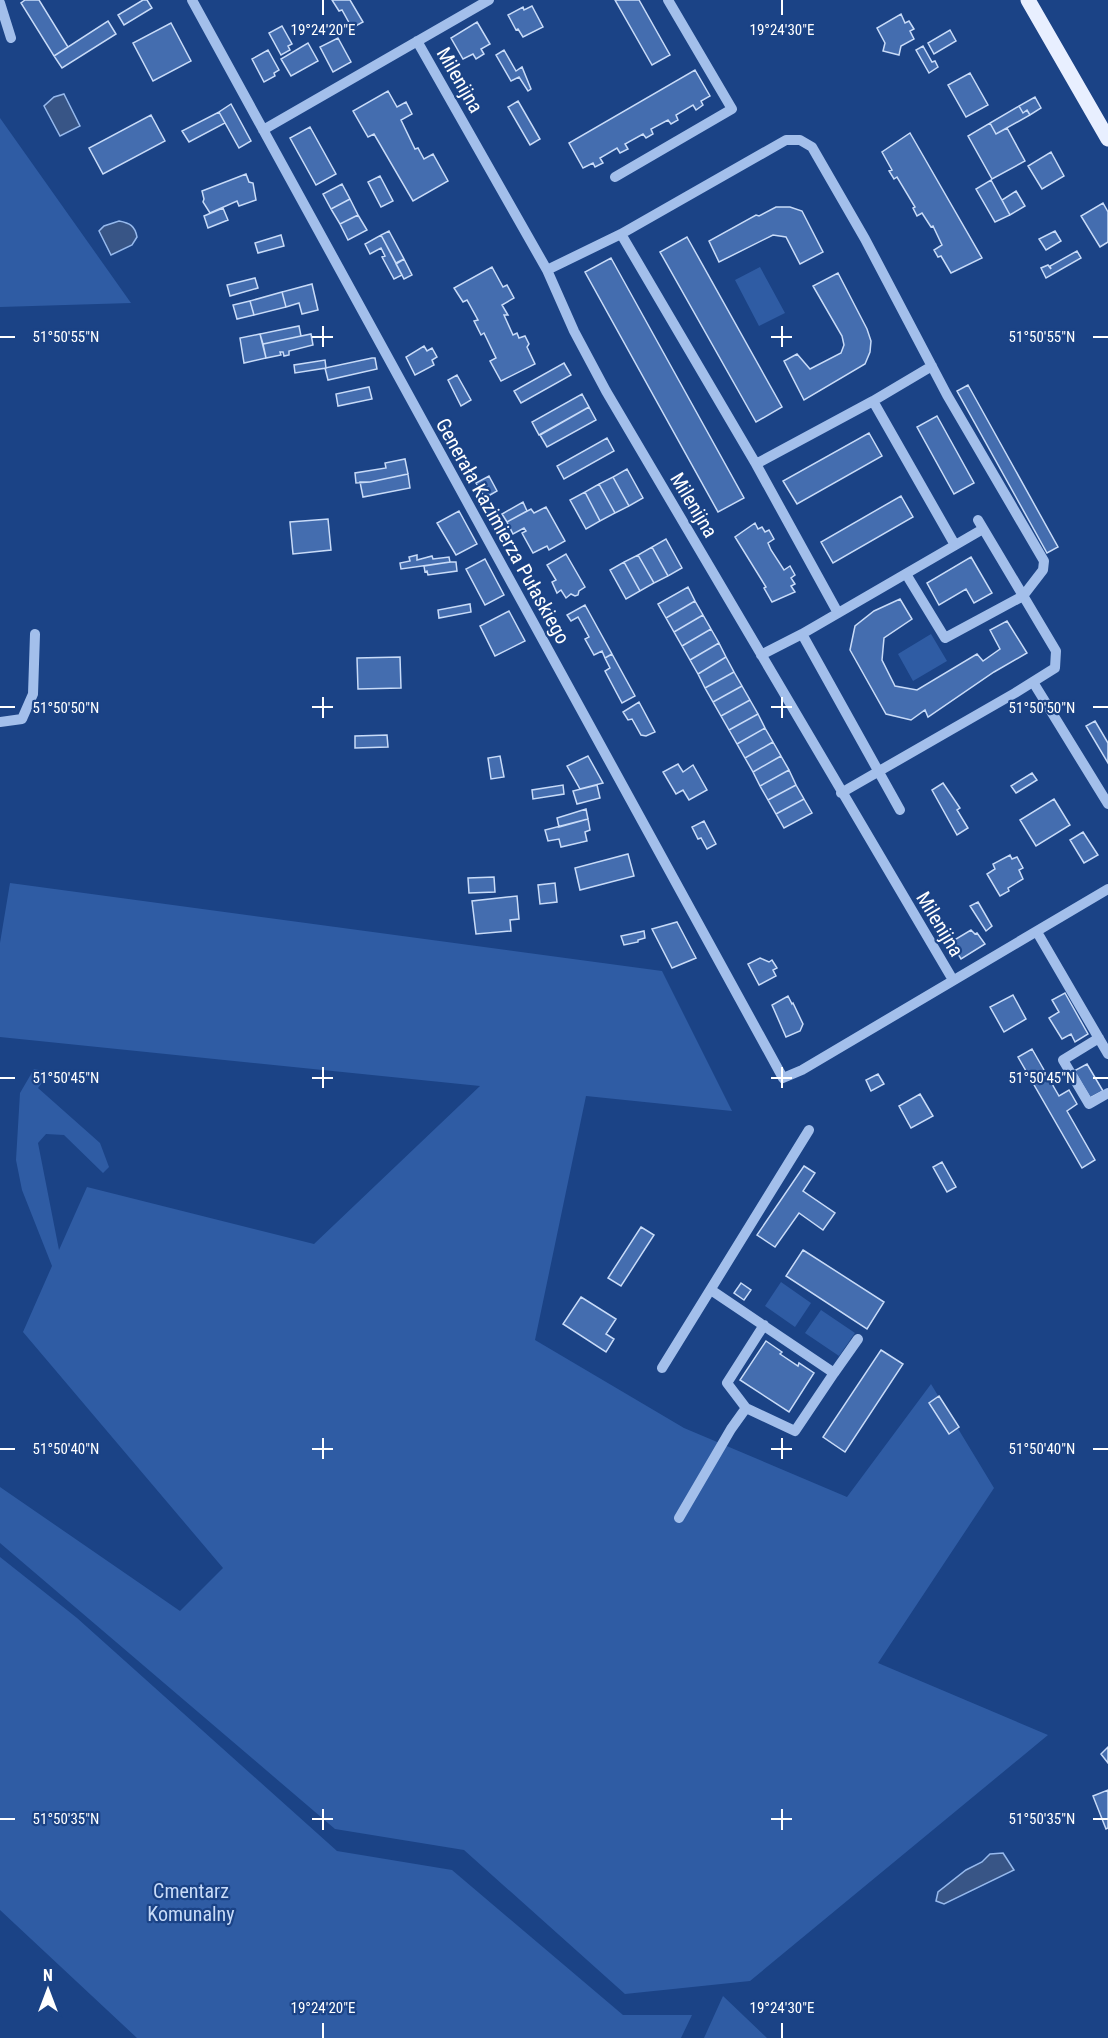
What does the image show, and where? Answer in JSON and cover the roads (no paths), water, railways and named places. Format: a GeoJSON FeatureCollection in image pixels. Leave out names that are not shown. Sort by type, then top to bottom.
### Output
{"type":"FeatureCollection","features":[{"type":"Feature","properties":{"kind":"main road"},"geometry":{"type":"LineString","coordinates":[[1028,0],[1108,139]]}},
{"type":"Feature","properties":{"kind":"street","name":"Generała Kazimierza Pułaskiego"},"geometry":{"type":"LineString","coordinates":[[192,0],[783,1078],[802,1070],[953,980]]}},
{"type":"Feature","properties":{"kind":"street"},"geometry":{"type":"LineString","coordinates":[[263,130],[489,0]]}},
{"type":"Feature","properties":{"kind":"street"},"geometry":{"type":"LineString","coordinates":[[615,177],[732,109],[668,0]]}},
{"type":"Feature","properties":{"kind":"street"},"geometry":{"type":"LineString","coordinates":[[0,3],[11,38]]}},
{"type":"Feature","properties":{"kind":"street","name":"Milenijna"},"geometry":{"type":"LineString","coordinates":[[417,41],[547,270],[574,331],[606,391],[953,980]]}},
{"type":"Feature","properties":{"kind":"street"},"geometry":{"type":"LineString","coordinates":[[547,270],[621,234],[786,140],[800,140],[812,147],[865,239],[932,366],[1044,561],[1043,570],[1023,596],[945,638],[906,574]]}},
{"type":"Feature","properties":{"kind":"street"},"geometry":{"type":"LineString","coordinates":[[621,234],[756,464],[838,613]]}},
{"type":"Feature","properties":{"kind":"street"},"geometry":{"type":"LineString","coordinates":[[756,464],[873,401],[932,366]]}},
{"type":"Feature","properties":{"kind":"street"},"geometry":{"type":"LineString","coordinates":[[873,401],[956,545]]}},
{"type":"Feature","properties":{"kind":"street"},"geometry":{"type":"LineString","coordinates":[[761,655],[802,634],[956,545],[980,525],[1056,651],[1055,668],[841,793]]}},
{"type":"Feature","properties":{"kind":"street"},"geometry":{"type":"LineString","coordinates":[[0,722],[22,719],[33,694],[35,634]]}},
{"type":"Feature","properties":{"kind":"street"},"geometry":{"type":"LineString","coordinates":[[802,634],[900,810]]}},
{"type":"Feature","properties":{"kind":"street"},"geometry":{"type":"LineString","coordinates":[[1033,682],[1108,804]]}},
{"type":"Feature","properties":{"kind":"street"},"geometry":{"type":"LineString","coordinates":[[953,980],[1108,888]]}},
{"type":"Feature","properties":{"kind":"street"},"geometry":{"type":"LineString","coordinates":[[1037,932],[1108,1054]]}},
{"type":"Feature","properties":{"kind":"street"},"geometry":{"type":"LineString","coordinates":[[1099,1038],[1063,1060],[1089,1104],[1108,1093]]}},
{"type":"Feature","properties":{"kind":"street"},"geometry":{"type":"LineString","coordinates":[[662,1368],[809,1130]]}},
{"type":"Feature","properties":{"kind":"street"},"geometry":{"type":"LineString","coordinates":[[711,1290],[834,1373]]}},
{"type":"Feature","properties":{"kind":"street"},"geometry":{"type":"LineString","coordinates":[[764,1325],[728,1383],[746,1408],[795,1431],[858,1339]]}},
{"type":"Feature","properties":{"kind":"street"},"geometry":{"type":"LineString","coordinates":[[679,1518],[731,1429],[746,1408]]}},
{"type":"Feature","properties":{"kind":"park label","name":"Cmentarz Komunalny"},"geometry":{"type":"Point","coordinates":[191,1902]}}]}
